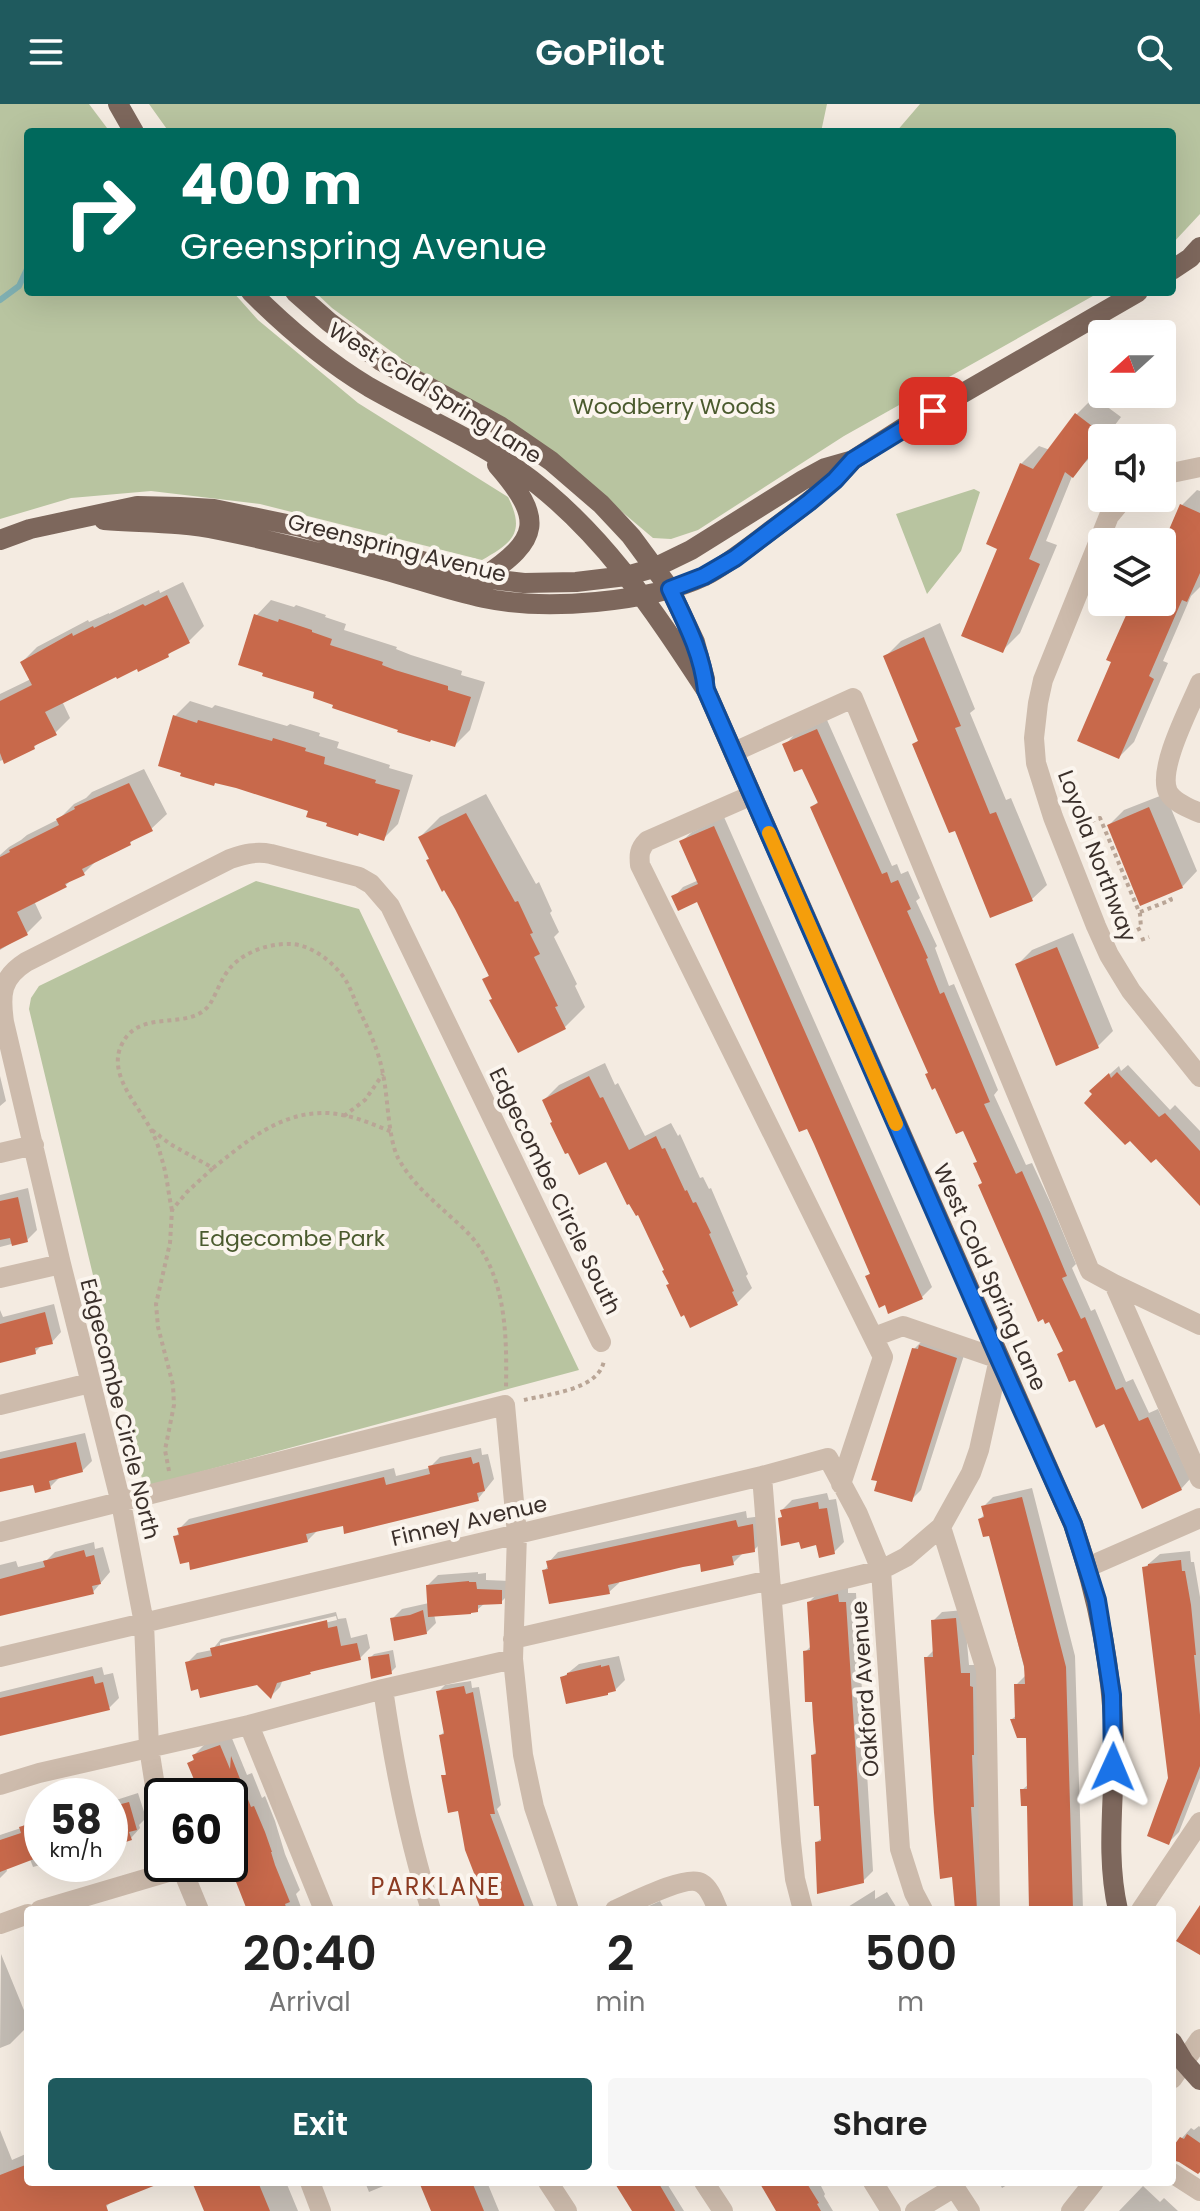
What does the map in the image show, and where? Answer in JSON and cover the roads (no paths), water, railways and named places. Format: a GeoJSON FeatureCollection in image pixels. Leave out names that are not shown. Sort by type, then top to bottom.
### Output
{"type":"FeatureCollection","features":[{"type":"Feature","properties":{"kind":"main road"},"geometry":{"type":"LineString","coordinates":[[126,117],[144,128]]}},
{"type":"Feature","properties":{"kind":"main road"},"geometry":{"type":"LineString","coordinates":[[1176,268],[1197,258]]}},
{"type":"Feature","properties":{"kind":"main road","name":"West Cold Spring Lane"},"geometry":{"type":"LineString","coordinates":[[255,296],[310,345],[367,385],[517,469],[555,499],[583,524],[642,595],[706,690],[1073,1524],[1088,1567],[1097,1600],[1112,1695],[1114,1744],[1110,1854],[1117,1906]]}},
{"type":"Feature","properties":{"kind":"main road","name":"West Cold Spring Lane"},"geometry":{"type":"LineString","coordinates":[[300,296],[381,361],[500,426],[551,461],[601,504],[631,536],[670,589],[695,642],[704,670],[706,690]]}},
{"type":"Feature","properties":{"kind":"main road","name":"Greenspring Avenue"},"geometry":{"type":"LineString","coordinates":[[80,518],[215,529],[486,599],[583,603],[642,595],[670,589],[704,576],[735,558],[817,495],[853,460],[1131,296]]}},
{"type":"Feature","properties":{"kind":"main road"},"geometry":{"type":"LineString","coordinates":[[482,578],[507,561],[524,543],[528,535],[529,515],[520,493],[484,450]]}},
{"type":"Feature","properties":{"kind":"main road","name":"Greenspring Avenue"},"geometry":{"type":"LineString","coordinates":[[0,540],[30,529],[137,506],[214,509],[301,527],[482,578],[524,583],[576,582],[626,576],[654,568],[691,550],[825,468],[853,460]]}},
{"type":"Feature","properties":{"kind":"main road"},"geometry":{"type":"LineString","coordinates":[[1178,2070],[1200,2080]]}},
{"type":"Feature","properties":{"kind":"street"},"geometry":{"type":"LineString","coordinates":[[1176,472],[1200,467]]}},
{"type":"Feature","properties":{"kind":"street","name":"Loyola Northway"},"geometry":{"type":"LineString","coordinates":[[1112,512],[1043,680],[1034,738],[1036,763],[1053,817],[1109,955],[1131,991],[1200,1077]]}},
{"type":"Feature","properties":{"kind":"street"},"geometry":{"type":"LineString","coordinates":[[1200,683],[1166,765],[1165,780],[1168,792],[1174,799],[1200,813]]}},
{"type":"Feature","properties":{"kind":"street"},"geometry":{"type":"LineString","coordinates":[[734,752],[853,698],[1090,1271],[1200,1325]]}},
{"type":"Feature","properties":{"kind":"street"},"geometry":{"type":"LineString","coordinates":[[752,795],[647,841],[641,846],[640,865],[883,1357],[841,1484]]}},
{"type":"Feature","properties":{"kind":"street","name":"Edgecombe Circle South"},"geometry":{"type":"LineString","coordinates":[[2,1022],[3,991],[14,970],[230,859],[257,852],[359,877],[371,884],[390,906],[601,1342]]}},
{"type":"Feature","properties":{"kind":"street","name":"Edgecombe Circle North"},"geometry":{"type":"LineString","coordinates":[[2,1022],[121,1503],[144,1623],[149,1748],[154,1778]]}},
{"type":"Feature","properties":{"kind":"street"},"geometry":{"type":"LineString","coordinates":[[0,1153],[34,1145]]}},
{"type":"Feature","properties":{"kind":"street"},"geometry":{"type":"LineString","coordinates":[[0,1278],[61,1264]]}},
{"type":"Feature","properties":{"kind":"street"},"geometry":{"type":"LineString","coordinates":[[1114,1284],[1200,1479]]}},
{"type":"Feature","properties":{"kind":"street"},"geometry":{"type":"LineString","coordinates":[[874,1337],[903,1326],[999,1359]]}},
{"type":"Feature","properties":{"kind":"street","name":"Oakford Avenue"},"geometry":{"type":"LineString","coordinates":[[921,1906],[900,1849],[881,1570],[906,1557],[941,1527],[971,1473],[979,1450],[999,1359]]}},
{"type":"Feature","properties":{"kind":"street"},"geometry":{"type":"LineString","coordinates":[[0,1405],[90,1383]]}},
{"type":"Feature","properties":{"kind":"street"},"geometry":{"type":"LineString","coordinates":[[0,1532],[505,1405],[517,1534],[513,1649],[523,1755],[534,1807],[568,1906]]}},
{"type":"Feature","properties":{"kind":"street","name":"Finney Avenue"},"geometry":{"type":"LineString","coordinates":[[0,1657],[828,1458],[881,1570]]}},
{"type":"Feature","properties":{"kind":"street"},"geometry":{"type":"LineString","coordinates":[[762,1476],[791,1842],[802,1906]]}},
{"type":"Feature","properties":{"kind":"street"},"geometry":{"type":"LineString","coordinates":[[1088,1567],[1200,1518]]}},
{"type":"Feature","properties":{"kind":"street"},"geometry":{"type":"LineString","coordinates":[[941,1527],[986,1670],[990,1906]]}},
{"type":"Feature","properties":{"kind":"street"},"geometry":{"type":"LineString","coordinates":[[0,1785],[39,1773],[249,1725],[383,1689],[513,1649],[771,1588],[881,1570]]}},
{"type":"Feature","properties":{"kind":"street"},"geometry":{"type":"LineString","coordinates":[[383,1689],[405,1818],[430,1906]]}},
{"type":"Feature","properties":{"kind":"street"},"geometry":{"type":"LineString","coordinates":[[249,1725],[322,1906]]}},
{"type":"Feature","properties":{"kind":"street"},"geometry":{"type":"LineString","coordinates":[[1144,1906],[1200,1822]]}},
{"type":"Feature","properties":{"kind":"street"},"geometry":{"type":"LineString","coordinates":[[53,1906],[144,1878]]}},
{"type":"Feature","properties":{"kind":"street"},"geometry":{"type":"LineString","coordinates":[[625,1906],[694,1880],[703,1883],[716,1906]]}},
{"type":"Feature","properties":{"kind":"street"},"geometry":{"type":"LineString","coordinates":[[188,1882],[197,1906]]}},
{"type":"Feature","properties":{"kind":"street"},"geometry":{"type":"LineString","coordinates":[[0,1924],[24,1915]]}},
{"type":"Feature","properties":{"kind":"street"},"geometry":{"type":"LineString","coordinates":[[1178,2070],[1200,2039]]}},
{"type":"Feature","properties":{"kind":"street"},"geometry":{"type":"LineString","coordinates":[[1176,2176],[1200,2191]]}},
{"type":"Feature","properties":{"kind":"street"},"geometry":{"type":"LineString","coordinates":[[312,2186],[321,2211]]}},
{"type":"Feature","properties":{"kind":"street"},"geometry":{"type":"LineString","coordinates":[[551,2186],[567,2211]]}},
{"type":"Feature","properties":{"kind":"street"},"geometry":{"type":"LineString","coordinates":[[707,2186],[723,2211]]}},
{"type":"Feature","properties":{"kind":"street"},"geometry":{"type":"LineString","coordinates":[[875,2186],[891,2211]]}},
{"type":"Feature","properties":{"kind":"street"},"geometry":{"type":"LineString","coordinates":[[915,2211],[951,2186]]}},
{"type":"Feature","properties":{"kind":"street"},"geometry":{"type":"LineString","coordinates":[[953,2186],[970,2211]]}},
{"type":"Feature","properties":{"kind":"street"},"geometry":{"type":"LineString","coordinates":[[1071,2211],[1091,2186]]}},
{"type":"Feature","properties":{"kind":"waterway"},"geometry":{"type":"LineString","coordinates":[[0,300],[19,286],[24,275]]}},
{"type":"Feature","properties":{"kind":"district","name":"PARKLANE"},"geometry":{"type":"Point","coordinates":[436,1886]}},
{"type":"Feature","properties":{"kind":"park label","name":"Woodberry Woods"},"geometry":{"type":"Point","coordinates":[674,406]}},
{"type":"Feature","properties":{"kind":"park label","name":"Edgecombe Park"},"geometry":{"type":"Point","coordinates":[292,1238]}}]}
